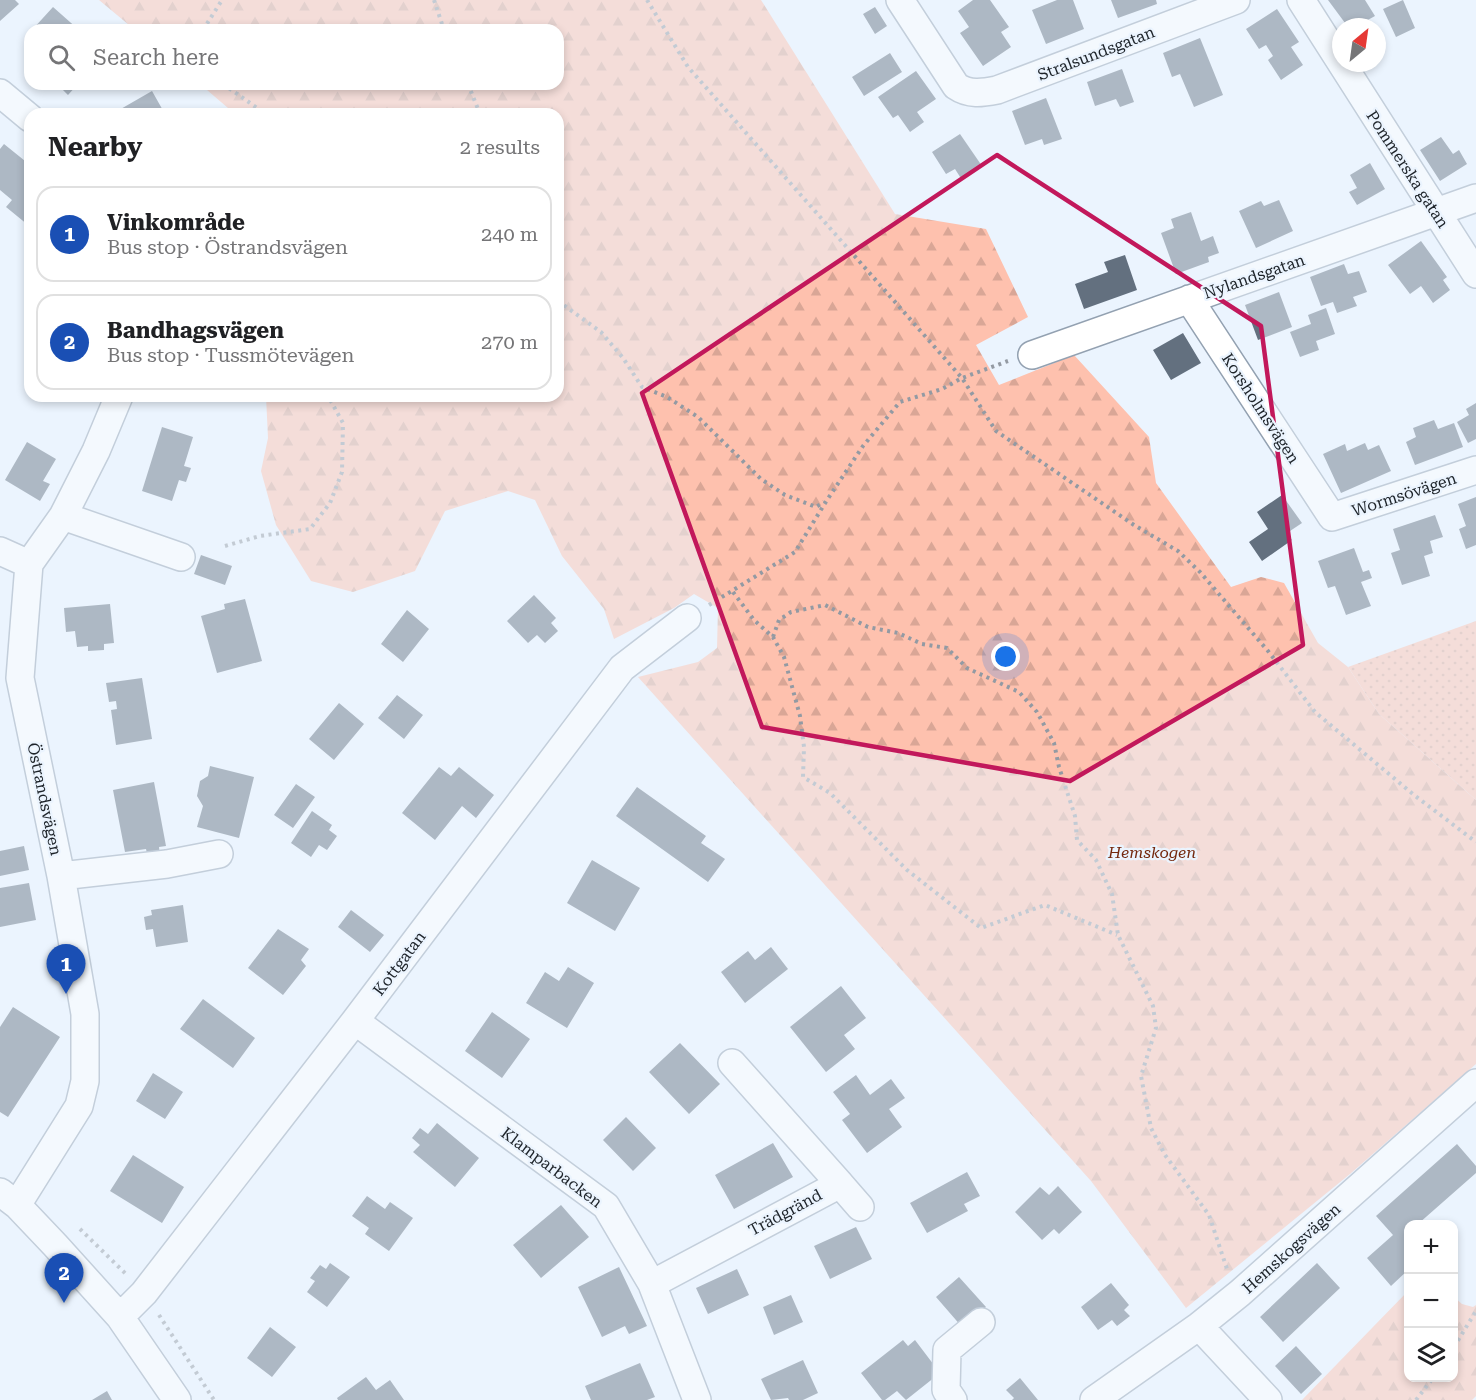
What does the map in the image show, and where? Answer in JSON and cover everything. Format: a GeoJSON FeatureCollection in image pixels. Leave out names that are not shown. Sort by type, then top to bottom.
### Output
{"type":"FeatureCollection","features":[{"type":"Feature","properties":{"kind":"street","name":"Stralsundsgatan"},"geometry":{"type":"LineString","coordinates":[[900,0],[956,86],[964,92],[980,93],[997,90],[1236,0]]}},
{"type":"Feature","properties":{"kind":"street","name":"Pommerska gatan"},"geometry":{"type":"LineString","coordinates":[[1301,0],[1476,274]]}},
{"type":"Feature","properties":{"kind":"street"},"geometry":{"type":"LineString","coordinates":[[0,93],[24,113]]}},
{"type":"Feature","properties":{"kind":"street","name":"Nylandsgatan"},"geometry":{"type":"LineString","coordinates":[[1032,355],[1476,198]]}},
{"type":"Feature","properties":{"kind":"street","name":"Korsholmsvägen"},"geometry":{"type":"LineString","coordinates":[[1189,299],[1332,517]]}},
{"type":"Feature","properties":{"kind":"street"},"geometry":{"type":"LineString","coordinates":[[0,551],[29,564],[63,516],[96,451],[116,402]]}},
{"type":"Feature","properties":{"kind":"street","name":"Wormsövägen"},"geometry":{"type":"LineString","coordinates":[[1332,517],[1476,470]]}},
{"type":"Feature","properties":{"kind":"street"},"geometry":{"type":"LineString","coordinates":[[63,516],[181,557]]}},
{"type":"Feature","properties":{"kind":"street","name":"Östrandsvägen"},"geometry":{"type":"LineString","coordinates":[[6,1204],[79,1106],[85,1081],[85,1014],[61,876],[10,680],[29,564]]}},
{"type":"Feature","properties":{"kind":"street","name":"Kottgatan"},"geometry":{"type":"LineString","coordinates":[[120,1317],[144,1293],[355,1022],[622,669],[687,618]]}},
{"type":"Feature","properties":{"kind":"street"},"geometry":{"type":"LineString","coordinates":[[61,876],[167,864],[219,854]]}},
{"type":"Feature","properties":{"kind":"street","name":"Klamparbacken"},"geometry":{"type":"LineString","coordinates":[[355,1022],[606,1206],[652,1284],[697,1400]]}},
{"type":"Feature","properties":{"kind":"street","name":"Trädgränd"},"geometry":{"type":"LineString","coordinates":[[652,1284],[840,1184],[732,1063]]}},
{"type":"Feature","properties":{"kind":"street","name":"Hemskogsvägen"},"geometry":{"type":"LineString","coordinates":[[1095,1400],[1199,1326],[1240,1293],[1476,1083]]}},
{"type":"Feature","properties":{"kind":"street"},"geometry":{"type":"LineString","coordinates":[[840,1184],[860,1207]]}},
{"type":"Feature","properties":{"kind":"street"},"geometry":{"type":"LineString","coordinates":[[6,1204],[55,1245],[120,1317],[177,1400]]}},
{"type":"Feature","properties":{"kind":"street"},"geometry":{"type":"LineString","coordinates":[[953,1400],[946,1389],[947,1350],[981,1322]]}},
{"type":"Feature","properties":{"kind":"street"},"geometry":{"type":"LineString","coordinates":[[1199,1326],[1268,1400]]}},
{"type":"Feature","properties":{"kind":"path"},"geometry":{"type":"LineString","coordinates":[[207,24],[222,0]]}},
{"type":"Feature","properties":{"kind":"path"},"geometry":{"type":"LineString","coordinates":[[434,0],[442,24]]}},
{"type":"Feature","properties":{"kind":"path"},"geometry":{"type":"LineString","coordinates":[[647,0],[688,67],[962,378],[996,431],[1134,525],[1178,551],[1200,572],[1268,651],[1315,712],[1414,795],[1476,842]]}},
{"type":"Feature","properties":{"kind":"path"},"geometry":{"type":"LineString","coordinates":[[232,90],[257,108]]}},
{"type":"Feature","properties":{"kind":"path"},"geometry":{"type":"LineString","coordinates":[[470,90],[478,108]]}},
{"type":"Feature","properties":{"kind":"path"},"geometry":{"type":"LineString","coordinates":[[564,305],[601,332],[623,358],[642,387],[668,398],[698,417],[761,479],[785,495],[816,507],[827,500]]}},
{"type":"Feature","properties":{"kind":"path"},"geometry":{"type":"LineString","coordinates":[[687,618],[733,592],[795,552],[863,446],[900,402],[942,389],[962,378],[1026,354],[1032,355]]}},
{"type":"Feature","properties":{"kind":"path"},"geometry":{"type":"LineString","coordinates":[[225,546],[260,536],[310,529],[330,503],[342,472],[343,423],[331,402]]}},
{"type":"Feature","properties":{"kind":"path"},"geometry":{"type":"LineString","coordinates":[[733,592],[754,620],[773,637],[784,657],[800,716],[804,747],[803,777],[830,793],[907,870],[981,928],[1045,905],[1118,935]]}},
{"type":"Feature","properties":{"kind":"path"},"geometry":{"type":"LineString","coordinates":[[773,637],[779,620],[791,612],[825,605],[868,627],[898,633],[922,644],[946,648],[967,668],[1019,692],[1036,712],[1054,743],[1075,816],[1077,840],[1096,860],[1112,894],[1118,935],[1154,1006],[1156,1028],[1141,1076],[1152,1128],[1165,1155],[1209,1215],[1228,1272],[1240,1293]]}},
{"type":"Feature","properties":{"kind":"path"},"geometry":{"type":"LineString","coordinates":[[1458,1340],[1476,1311]]}},
{"type":"Feature","properties":{"kind":"path"},"geometry":{"type":"LineString","coordinates":[[1416,1400],[1429,1382]]}},
{"type":"Feature","properties":{"kind":"highlighted area"},"geometry":{"type":"Polygon","coordinates":[[[997,155],[1261,326],[1303,645],[1070,781],[762,727],[642,393],[997,155]]]}},
{"type":"Feature","properties":{"kind":"green space","name":"Hemskogen"},"geometry":{"type":"Polygon","coordinates":[[[99,0],[761,0],[895,214],[986,229],[1028,317],[976,345],[999,385],[1074,355],[1149,437],[1156,483],[1231,587],[1261,577],[1284,583],[1318,643],[1348,667],[1379,714],[1476,800],[1476,1064],[1350,1174],[1186,1308],[1091,1181],[638,677],[698,662],[717,648],[718,608],[694,594],[674,608],[614,639],[604,609],[562,556],[535,500],[508,491],[445,511],[415,571],[353,592],[311,581],[276,525],[261,471],[268,438],[266,402],[564,402],[564,108],[228,108],[207,90],[564,90],[564,24],[128,24],[99,0]]]}},
{"type":"Feature","properties":{"kind":"green space"},"geometry":{"type":"Polygon","coordinates":[[[1476,621],[1476,800],[1379,714],[1348,667],[1476,621]]]}},
{"type":"Feature","properties":{"kind":"green space"},"geometry":{"type":"Polygon","coordinates":[[[1404,1295],[1404,1382],[1458,1382],[1458,1300],[1473,1307],[1476,1305],[1476,1396],[1472,1400],[1302,1400],[1404,1295]]]}},
{"type":"Feature","properties":{"kind":"building"},"geometry":{"type":"Polygon","coordinates":[[[0,0],[15,0],[19,4],[0,21],[0,0]]]}},
{"type":"Feature","properties":{"kind":"building"},"geometry":{"type":"Polygon","coordinates":[[[973,0],[990,0],[1009,27],[1001,32],[1011,47],[983,66],[960,33],[969,27],[958,11],[973,0]]]}},
{"type":"Feature","properties":{"kind":"building"},"geometry":{"type":"Polygon","coordinates":[[[1057,0],[1073,0],[1084,29],[1046,44],[1032,10],[1057,0]]]}},
{"type":"Feature","properties":{"kind":"building"},"geometry":{"type":"Polygon","coordinates":[[[1111,0],[1156,0],[1157,4],[1118,18],[1111,0]]]}},
{"type":"Feature","properties":{"kind":"building"},"geometry":{"type":"Polygon","coordinates":[[[1328,0],[1365,0],[1375,16],[1371,18],[1341,18],[1328,0]]]}},
{"type":"Feature","properties":{"kind":"building"},"geometry":{"type":"Polygon","coordinates":[[[1403,0],[1415,28],[1396,37],[1383,9],[1403,0]]]}},
{"type":"Feature","properties":{"kind":"building"},"geometry":{"type":"Polygon","coordinates":[[[53,7],[72,24],[37,24],[53,7]]]}},
{"type":"Feature","properties":{"kind":"building"},"geometry":{"type":"Polygon","coordinates":[[[875,7],[887,26],[875,34],[863,14],[875,7]]]}},
{"type":"Feature","properties":{"kind":"building"},"geometry":{"type":"Polygon","coordinates":[[[1277,9],[1299,42],[1291,47],[1303,65],[1281,80],[1268,60],[1273,56],[1266,45],[1259,49],[1246,29],[1277,9]]]}},
{"type":"Feature","properties":{"kind":"building"},"geometry":{"type":"Polygon","coordinates":[[[1200,38],[1223,95],[1194,107],[1180,74],[1172,77],[1163,53],[1200,38]]]}},
{"type":"Feature","properties":{"kind":"building"},"geometry":{"type":"Polygon","coordinates":[[[890,53],[902,72],[864,96],[852,77],[890,53]]]}},
{"type":"Feature","properties":{"kind":"building"},"geometry":{"type":"Polygon","coordinates":[[[1122,69],[1134,102],[1120,107],[1116,99],[1095,106],[1087,82],[1122,69]]]}},
{"type":"Feature","properties":{"kind":"building"},"geometry":{"type":"Polygon","coordinates":[[[916,71],[936,99],[917,112],[924,122],[910,132],[898,115],[893,118],[878,97],[916,71]]]}},
{"type":"Feature","properties":{"kind":"building"},"geometry":{"type":"Polygon","coordinates":[[[63,90],[73,90],[68,95],[63,90]]]}},
{"type":"Feature","properties":{"kind":"building"},"geometry":{"type":"Polygon","coordinates":[[[152,91],[162,108],[122,108],[152,91]]]}},
{"type":"Feature","properties":{"kind":"building"},"geometry":{"type":"Polygon","coordinates":[[[1046,98],[1062,139],[1044,145],[1042,139],[1025,145],[1012,111],[1046,98]]]}},
{"type":"Feature","properties":{"kind":"building"},"geometry":{"type":"Polygon","coordinates":[[[960,134],[982,166],[962,180],[955,169],[946,174],[932,152],[960,134]]]}},
{"type":"Feature","properties":{"kind":"building"},"geometry":{"type":"Polygon","coordinates":[[[1441,137],[1453,154],[1459,150],[1467,164],[1440,181],[1420,150],[1441,137]]]}},
{"type":"Feature","properties":{"kind":"building"},"geometry":{"type":"Polygon","coordinates":[[[4,144],[24,160],[24,222],[6,207],[12,200],[0,190],[0,149],[4,144]]]}},
{"type":"Feature","properties":{"kind":"building"},"geometry":{"type":"Polygon","coordinates":[[[1370,163],[1385,189],[1357,205],[1349,192],[1357,188],[1350,175],[1370,163]]]}},
{"type":"Feature","properties":{"kind":"building"},"geometry":{"type":"Polygon","coordinates":[[[1279,200],[1293,231],[1256,248],[1239,211],[1261,201],[1264,206],[1279,200]]]}},
{"type":"Feature","properties":{"kind":"building"},"geometry":{"type":"Polygon","coordinates":[[[1191,212],[1201,241],[1213,236],[1219,253],[1208,257],[1209,262],[1176,274],[1161,233],[1174,228],[1171,219],[1191,212]]]}},
{"type":"Feature","properties":{"kind":"building"},"geometry":{"type":"Polygon","coordinates":[[[1421,241],[1447,277],[1443,280],[1450,290],[1433,303],[1421,286],[1410,294],[1388,265],[1421,241]]]}},
{"type":"Feature","properties":{"kind":"building"},"geometry":{"type":"Polygon","coordinates":[[[1125,255],[1137,290],[1084,309],[1075,284],[1108,272],[1104,262],[1125,255]]]}},
{"type":"Feature","properties":{"kind":"building"},"geometry":{"type":"Polygon","coordinates":[[[1344,264],[1348,274],[1359,271],[1367,292],[1353,297],[1357,306],[1337,313],[1333,302],[1321,306],[1310,277],[1344,264]]]}},
{"type":"Feature","properties":{"kind":"building"},"geometry":{"type":"Polygon","coordinates":[[[1279,292],[1292,327],[1258,340],[1245,305],[1279,292]]]}},
{"type":"Feature","properties":{"kind":"building"},"geometry":{"type":"Polygon","coordinates":[[[1326,308],[1335,334],[1316,341],[1319,350],[1300,357],[1290,332],[1311,324],[1308,315],[1326,308]]]}},
{"type":"Feature","properties":{"kind":"building"},"geometry":{"type":"Polygon","coordinates":[[[1183,333],[1201,363],[1171,380],[1153,350],[1183,333]]]}},
{"type":"Feature","properties":{"kind":"building"},"geometry":{"type":"Polygon","coordinates":[[[1476,403],[1476,439],[1468,443],[1457,422],[1469,415],[1466,409],[1476,403]]]}},
{"type":"Feature","properties":{"kind":"building"},"geometry":{"type":"Polygon","coordinates":[[[1434,420],[1438,429],[1454,423],[1463,447],[1415,465],[1406,442],[1416,437],[1413,428],[1434,420]]]}},
{"type":"Feature","properties":{"kind":"building"},"geometry":{"type":"Polygon","coordinates":[[[162,427],[193,437],[184,466],[191,468],[186,482],[179,480],[172,501],[142,491],[162,427]]]}},
{"type":"Feature","properties":{"kind":"building"},"geometry":{"type":"Polygon","coordinates":[[[27,442],[56,459],[43,481],[50,484],[40,501],[5,480],[27,442]]]}},
{"type":"Feature","properties":{"kind":"building"},"geometry":{"type":"Polygon","coordinates":[[[1365,443],[1368,450],[1379,445],[1391,471],[1341,493],[1323,454],[1345,444],[1347,451],[1365,443]]]}},
{"type":"Feature","properties":{"kind":"building"},"geometry":{"type":"Polygon","coordinates":[[[1282,495],[1302,523],[1287,533],[1292,540],[1262,561],[1249,542],[1268,529],[1257,512],[1282,495]]]}},
{"type":"Feature","properties":{"kind":"building"},"geometry":{"type":"Polygon","coordinates":[[[1476,497],[1476,545],[1466,549],[1459,529],[1466,526],[1458,504],[1476,497]]]}},
{"type":"Feature","properties":{"kind":"building"},"geometry":{"type":"Polygon","coordinates":[[[1435,515],[1443,537],[1430,541],[1433,553],[1424,556],[1430,576],[1402,585],[1391,553],[1400,550],[1393,529],[1435,515]]]}},
{"type":"Feature","properties":{"kind":"building"},"geometry":{"type":"Polygon","coordinates":[[[1354,548],[1363,572],[1369,570],[1372,578],[1361,582],[1371,606],[1346,615],[1335,586],[1328,588],[1318,561],[1354,548]]]}},
{"type":"Feature","properties":{"kind":"building"},"geometry":{"type":"Polygon","coordinates":[[[201,555],[232,566],[225,585],[194,574],[201,555]]]}},
{"type":"Feature","properties":{"kind":"building"},"geometry":{"type":"Polygon","coordinates":[[[534,595],[556,618],[551,623],[558,631],[545,643],[537,635],[528,643],[507,621],[534,595]]]}},
{"type":"Feature","properties":{"kind":"building"},"geometry":{"type":"Polygon","coordinates":[[[245,599],[262,661],[217,673],[201,616],[225,609],[224,604],[245,599]]]}},
{"type":"Feature","properties":{"kind":"building"},"geometry":{"type":"Polygon","coordinates":[[[110,604],[114,643],[104,644],[104,650],[88,651],[88,646],[77,647],[75,631],[66,632],[64,608],[110,604]]]}},
{"type":"Feature","properties":{"kind":"building"},"geometry":{"type":"Polygon","coordinates":[[[407,610],[429,629],[403,662],[381,644],[407,610]]]}},
{"type":"Feature","properties":{"kind":"building"},"geometry":{"type":"Polygon","coordinates":[[[142,678],[152,739],[116,745],[111,710],[117,709],[116,701],[109,702],[106,683],[142,678]]]}},
{"type":"Feature","properties":{"kind":"building"},"geometry":{"type":"Polygon","coordinates":[[[397,695],[423,715],[404,739],[378,718],[397,695]]]}},
{"type":"Feature","properties":{"kind":"building"},"geometry":{"type":"Polygon","coordinates":[[[339,703],[364,724],[334,760],[309,739],[339,703]]]}},
{"type":"Feature","properties":{"kind":"building"},"geometry":{"type":"Polygon","coordinates":[[[210,766],[254,777],[239,838],[197,827],[203,806],[197,796],[200,781],[208,776],[210,766]]]}},
{"type":"Feature","properties":{"kind":"building"},"geometry":{"type":"Polygon","coordinates":[[[439,767],[451,776],[459,767],[494,795],[476,818],[462,806],[435,840],[402,813],[439,767]]]}},
{"type":"Feature","properties":{"kind":"building"},"geometry":{"type":"Polygon","coordinates":[[[154,782],[166,846],[159,847],[160,856],[148,858],[146,849],[125,852],[113,790],[154,782]]]}},
{"type":"Feature","properties":{"kind":"building"},"geometry":{"type":"Polygon","coordinates":[[[296,784],[315,797],[293,828],[274,815],[296,784]]]}},
{"type":"Feature","properties":{"kind":"building"},"geometry":{"type":"Polygon","coordinates":[[[637,787],[706,836],[701,843],[725,859],[708,882],[616,816],[637,787]]]}},
{"type":"Feature","properties":{"kind":"building"},"geometry":{"type":"Polygon","coordinates":[[[312,811],[332,825],[329,830],[337,836],[327,850],[319,845],[311,857],[291,843],[312,811]]]}},
{"type":"Feature","properties":{"kind":"building"},"geometry":{"type":"Polygon","coordinates":[[[24,846],[29,870],[0,876],[0,851],[24,846]]]}},
{"type":"Feature","properties":{"kind":"building"},"geometry":{"type":"Polygon","coordinates":[[[592,860],[640,888],[615,931],[567,903],[592,860]]]}},
{"type":"Feature","properties":{"kind":"building"},"geometry":{"type":"Polygon","coordinates":[[[29,883],[36,920],[0,927],[0,888],[29,883]]]}},
{"type":"Feature","properties":{"kind":"building"},"geometry":{"type":"Polygon","coordinates":[[[183,905],[188,942],[156,947],[153,929],[146,930],[144,917],[152,915],[151,910],[183,905]]]}},
{"type":"Feature","properties":{"kind":"building"},"geometry":{"type":"Polygon","coordinates":[[[351,910],[384,935],[370,952],[338,927],[351,910]]]}},
{"type":"Feature","properties":{"kind":"building"},"geometry":{"type":"Polygon","coordinates":[[[278,929],[309,949],[301,960],[306,966],[283,995],[248,968],[278,929]]]}},
{"type":"Feature","properties":{"kind":"building"},"geometry":{"type":"Polygon","coordinates":[[[771,947],[788,969],[745,1003],[721,972],[748,951],[755,960],[771,947]]]}},
{"type":"Feature","properties":{"kind":"building"},"geometry":{"type":"Polygon","coordinates":[[[568,967],[594,983],[567,1028],[526,1003],[545,972],[559,981],[568,967]]]}},
{"type":"Feature","properties":{"kind":"building"},"geometry":{"type":"Polygon","coordinates":[[[841,986],[866,1018],[844,1035],[855,1049],[826,1072],[790,1027],[841,986]]]}},
{"type":"Feature","properties":{"kind":"building"},"geometry":{"type":"Polygon","coordinates":[[[203,999],[255,1038],[233,1068],[180,1029],[203,999]]]}},
{"type":"Feature","properties":{"kind":"building"},"geometry":{"type":"Polygon","coordinates":[[[13,1007],[60,1037],[8,1117],[0,1112],[0,1027],[13,1007]]]}},
{"type":"Feature","properties":{"kind":"building"},"geometry":{"type":"Polygon","coordinates":[[[492,1012],[530,1039],[502,1078],[465,1051],[492,1012]]]}},
{"type":"Feature","properties":{"kind":"building"},"geometry":{"type":"Polygon","coordinates":[[[680,1043],[720,1084],[689,1114],[649,1072],[680,1043]]]}},
{"type":"Feature","properties":{"kind":"building"},"geometry":{"type":"Polygon","coordinates":[[[153,1073],[183,1092],[165,1119],[136,1101],[153,1073]]]}},
{"type":"Feature","properties":{"kind":"building"},"geometry":{"type":"Polygon","coordinates":[[[856,1075],[870,1095],[891,1079],[905,1098],[889,1109],[902,1127],[867,1153],[842,1120],[850,1114],[833,1092],[856,1075]]]}},
{"type":"Feature","properties":{"kind":"building"},"geometry":{"type":"Polygon","coordinates":[[[626,1117],[656,1148],[633,1171],[603,1140],[626,1117]]]}},
{"type":"Feature","properties":{"kind":"building"},"geometry":{"type":"Polygon","coordinates":[[[437,1123],[479,1158],[455,1187],[413,1152],[420,1145],[412,1138],[420,1128],[428,1134],[437,1123]]]}},
{"type":"Feature","properties":{"kind":"building"},"geometry":{"type":"Polygon","coordinates":[[[773,1143],[793,1177],[734,1209],[715,1175],[773,1143]]]}},
{"type":"Feature","properties":{"kind":"building"},"geometry":{"type":"Polygon","coordinates":[[[1457,1144],[1476,1166],[1476,1173],[1423,1220],[1404,1220],[1404,1274],[1391,1286],[1367,1258],[1393,1235],[1376,1216],[1457,1144]]]}},
{"type":"Feature","properties":{"kind":"building"},"geometry":{"type":"Polygon","coordinates":[[[133,1155],[184,1187],[162,1223],[110,1191],[133,1155]]]}},
{"type":"Feature","properties":{"kind":"building"},"geometry":{"type":"Polygon","coordinates":[[[967,1172],[980,1196],[964,1204],[968,1211],[927,1233],[910,1203],[967,1172]]]}},
{"type":"Feature","properties":{"kind":"building"},"geometry":{"type":"Polygon","coordinates":[[[1058,1186],[1082,1212],[1059,1234],[1054,1229],[1042,1240],[1015,1212],[1040,1187],[1049,1195],[1058,1186]]]}},
{"type":"Feature","properties":{"kind":"building"},"geometry":{"type":"Polygon","coordinates":[[[367,1196],[385,1209],[390,1202],[413,1218],[389,1251],[365,1234],[369,1228],[352,1216],[367,1196]]]}},
{"type":"Feature","properties":{"kind":"building"},"geometry":{"type":"Polygon","coordinates":[[[561,1205],[589,1237],[541,1278],[513,1245],[561,1205]]]}},
{"type":"Feature","properties":{"kind":"building"},"geometry":{"type":"Polygon","coordinates":[[[856,1227],[872,1259],[830,1279],[814,1246],[856,1227]]]}},
{"type":"Feature","properties":{"kind":"building"},"geometry":{"type":"Polygon","coordinates":[[[330,1263],[350,1277],[327,1307],[307,1292],[315,1281],[310,1278],[320,1265],[326,1269],[330,1263]]]}},
{"type":"Feature","properties":{"kind":"building"},"geometry":{"type":"Polygon","coordinates":[[[1317,1263],[1340,1288],[1283,1342],[1260,1317],[1317,1263]]]}},
{"type":"Feature","properties":{"kind":"building"},"geometry":{"type":"Polygon","coordinates":[[[619,1267],[647,1326],[629,1334],[625,1326],[602,1337],[578,1287],[619,1267]]]}},
{"type":"Feature","properties":{"kind":"building"},"geometry":{"type":"Polygon","coordinates":[[[737,1269],[749,1295],[708,1314],[696,1288],[737,1269]]]}},
{"type":"Feature","properties":{"kind":"building"},"geometry":{"type":"Polygon","coordinates":[[[959,1277],[986,1307],[962,1327],[936,1297],[959,1277]]]}},
{"type":"Feature","properties":{"kind":"building"},"geometry":{"type":"Polygon","coordinates":[[[1111,1283],[1129,1305],[1124,1310],[1130,1316],[1117,1326],[1112,1320],[1098,1330],[1081,1307],[1111,1283]]]}},
{"type":"Feature","properties":{"kind":"building"},"geometry":{"type":"Polygon","coordinates":[[[791,1295],[803,1322],[774,1335],[763,1307],[791,1295]]]}},
{"type":"Feature","properties":{"kind":"building"},"geometry":{"type":"Polygon","coordinates":[[[270,1327],[296,1347],[272,1377],[247,1358],[270,1327]]]}},
{"type":"Feature","properties":{"kind":"building"},"geometry":{"type":"Polygon","coordinates":[[[903,1340],[908,1346],[915,1340],[940,1373],[906,1400],[897,1391],[882,1400],[861,1373],[903,1340]]]}},
{"type":"Feature","properties":{"kind":"building"},"geometry":{"type":"Polygon","coordinates":[[[1296,1346],[1322,1374],[1301,1394],[1275,1366],[1296,1346]]]}},
{"type":"Feature","properties":{"kind":"building"},"geometry":{"type":"Polygon","coordinates":[[[803,1360],[818,1393],[803,1400],[789,1400],[788,1398],[771,1400],[761,1379],[803,1360]]]}},
{"type":"Feature","properties":{"kind":"building"},"geometry":{"type":"Polygon","coordinates":[[[640,1363],[655,1397],[647,1400],[591,1400],[585,1386],[640,1363]]]}},
{"type":"Feature","properties":{"kind":"building"},"geometry":{"type":"Polygon","coordinates":[[[366,1377],[376,1390],[390,1380],[404,1400],[338,1400],[337,1398],[366,1377]]]}},
{"type":"Feature","properties":{"kind":"building"},"geometry":{"type":"Polygon","coordinates":[[[1020,1378],[1038,1400],[1012,1400],[1014,1398],[1006,1390],[1020,1378]]]}},
{"type":"Feature","properties":{"kind":"building"},"geometry":{"type":"Polygon","coordinates":[[[107,1391],[112,1400],[92,1400],[107,1391]]]}},
{"type":"Feature","properties":{"kind":"place","name":"Vinkområde"},"geometry":{"type":"Point","coordinates":[66,994]}},
{"type":"Feature","properties":{"kind":"place","name":"Bandhagsvägen"},"geometry":{"type":"Point","coordinates":[64,1303]}}]}
